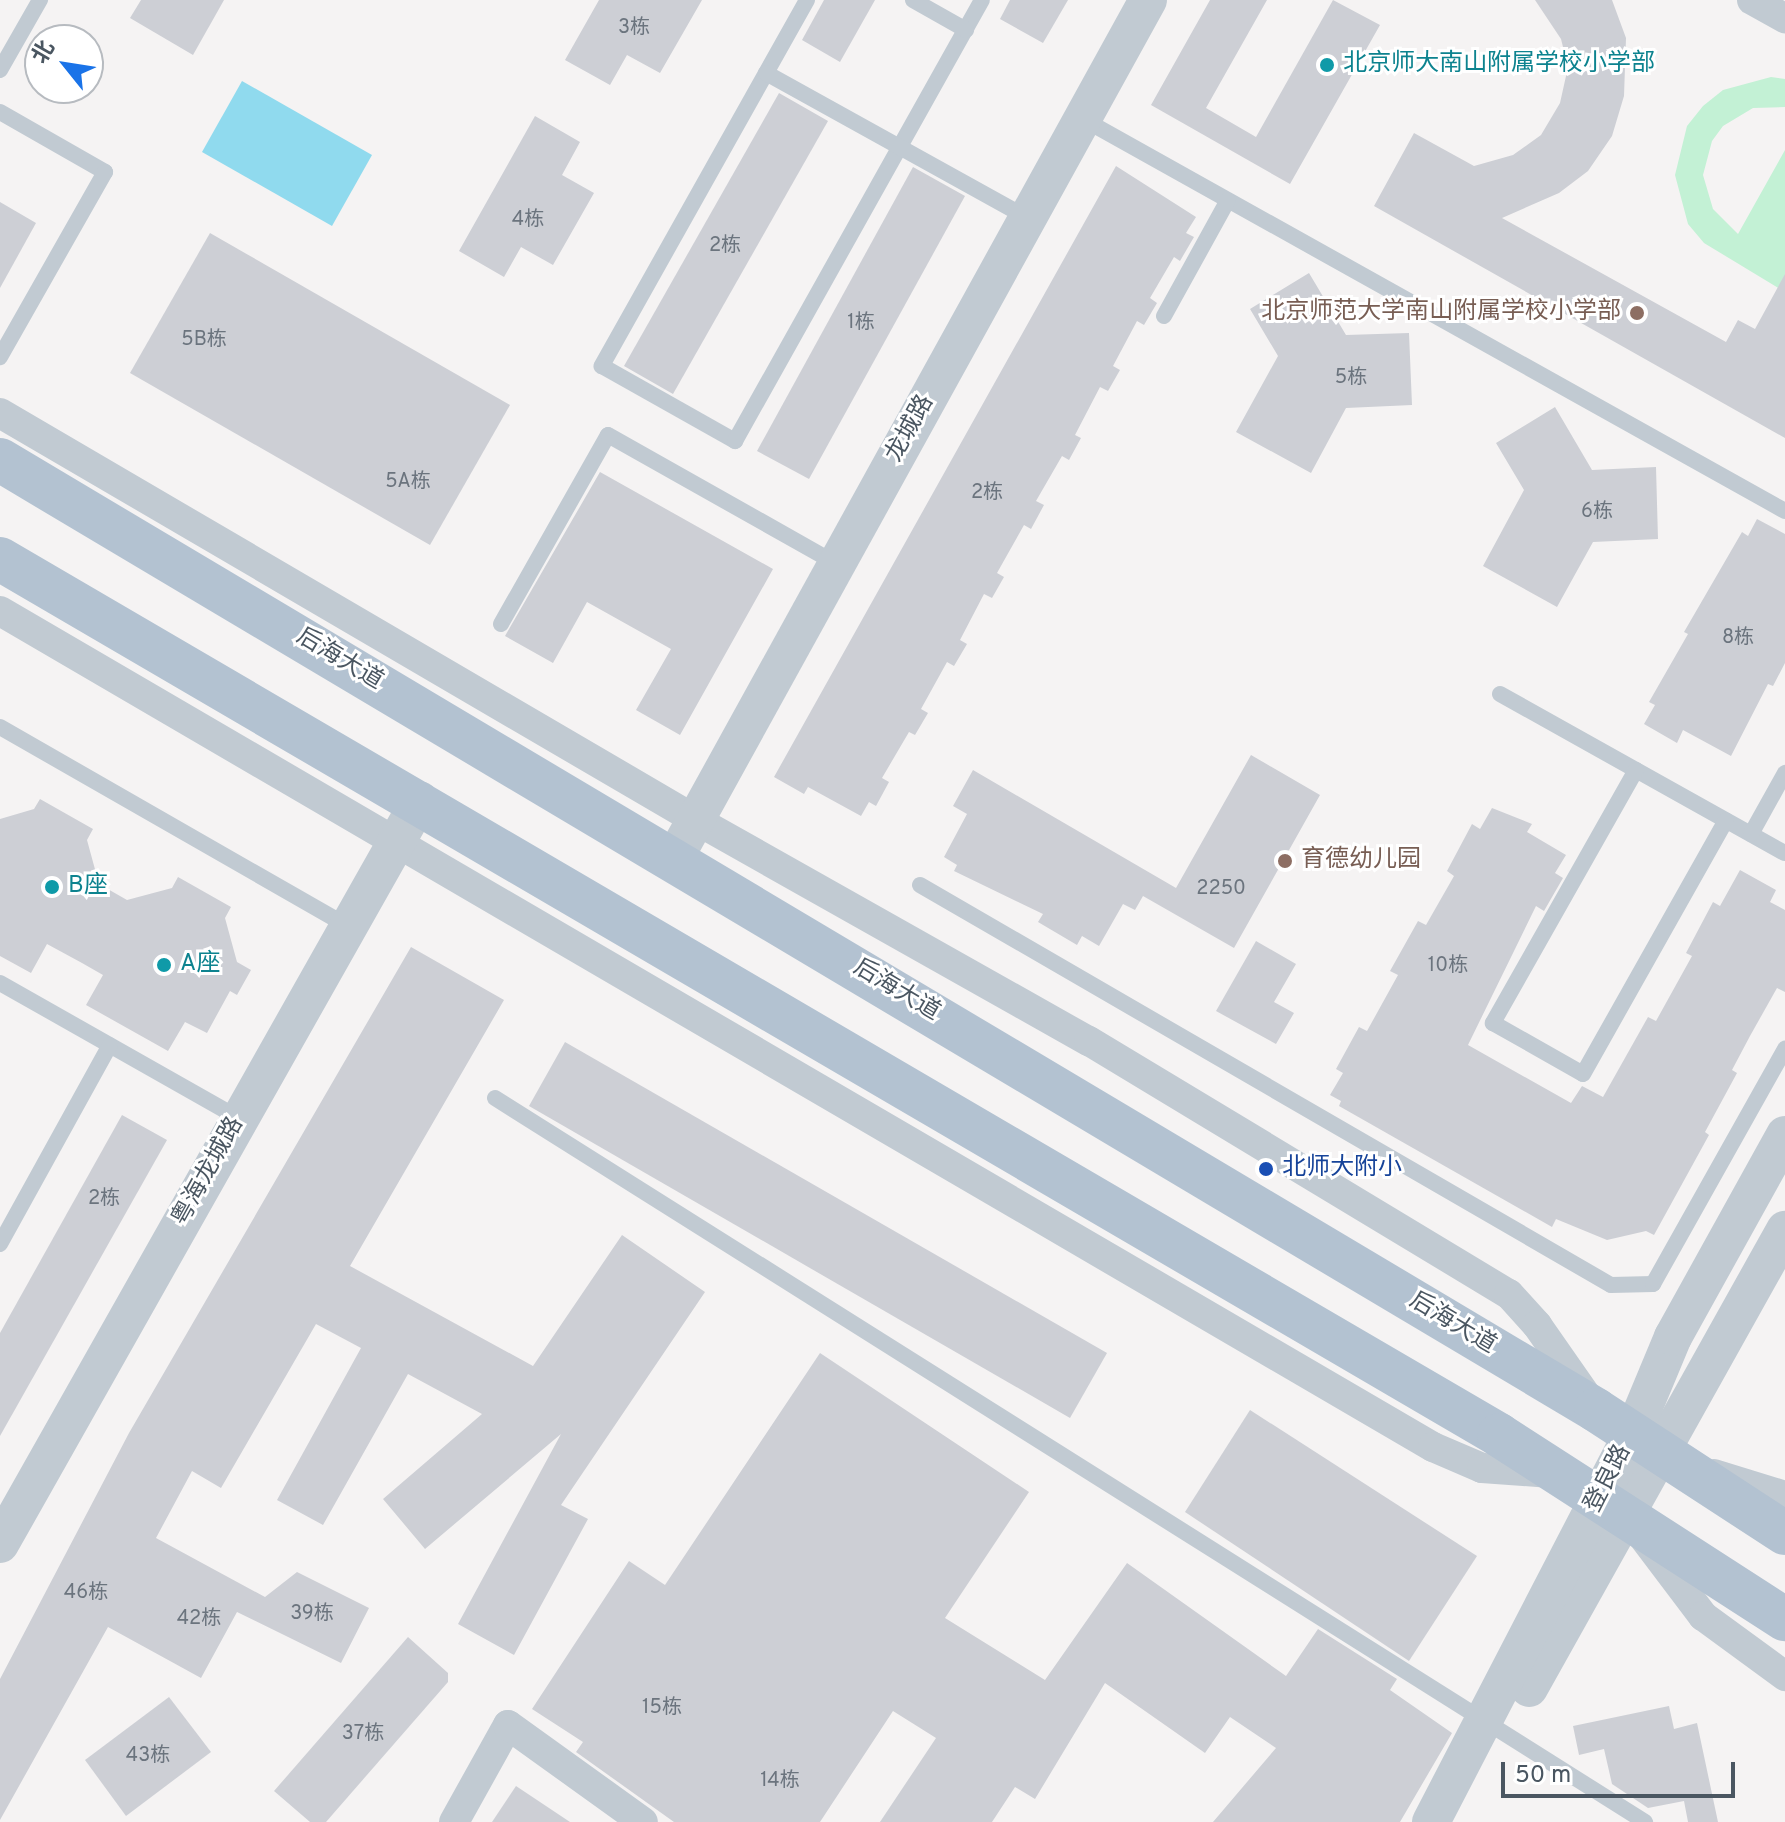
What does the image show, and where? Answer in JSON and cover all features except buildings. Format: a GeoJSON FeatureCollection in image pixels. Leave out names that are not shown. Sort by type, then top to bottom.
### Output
{"type":"FeatureCollection","features":[{"type":"Feature","properties":{"kind":"main road","name":"后海大道"},"geometry":{"type":"LineString","coordinates":[[0,460],[1596,1410],[1785,1533]]}},
{"type":"Feature","properties":{"kind":"main road"},"geometry":{"type":"LineString","coordinates":[[0,559],[420,800],[1561,1473],[1785,1619]]}},
{"type":"Feature","properties":{"kind":"street","name":"龙城路"},"geometry":{"type":"LineString","coordinates":[[674,859],[1148,0]]}},
{"type":"Feature","properties":{"kind":"street"},"geometry":{"type":"LineString","coordinates":[[1752,0],[1785,18]]}},
{"type":"Feature","properties":{"kind":"street"},"geometry":{"type":"LineString","coordinates":[[0,413],[696,820],[1089,1041],[1509,1294],[1537,1325],[1596,1410]]}},
{"type":"Feature","properties":{"kind":"street"},"geometry":{"type":"LineString","coordinates":[[0,611],[1433,1447],[1482,1468],[1561,1473]]}},
{"type":"Feature","properties":{"kind":"street","name":"粤海龙城路"},"geometry":{"type":"LineString","coordinates":[[0,1544],[420,800]]}},
{"type":"Feature","properties":{"kind":"street","name":"登良路"},"geometry":{"type":"LineString","coordinates":[[1431,1822],[1496,1725],[1613,1506],[1658,1449],[1673,1337],[1785,1135]]}},
{"type":"Feature","properties":{"kind":"street"},"geometry":{"type":"LineString","coordinates":[[1785,1230],[1658,1449],[1785,1496]]}},
{"type":"Feature","properties":{"kind":"street"},"geometry":{"type":"LineString","coordinates":[[1613,1506],[1703,1616],[1785,1676]]}},
{"type":"Feature","properties":{"kind":"street"},"geometry":{"type":"LineString","coordinates":[[454,1822],[508,1725],[643,1822]]}},
{"type":"Feature","properties":{"kind":"street"},"geometry":{"type":"LineString","coordinates":[[1452,1822],[1496,1725]]}},
{"type":"Feature","properties":{"kind":"lane"},"geometry":{"type":"LineString","coordinates":[[0,70],[40,0]]}},
{"type":"Feature","properties":{"kind":"lane"},"geometry":{"type":"LineString","coordinates":[[807,0],[602,366],[735,441],[982,0]]}},
{"type":"Feature","properties":{"kind":"lane"},"geometry":{"type":"LineString","coordinates":[[913,0],[966,30]]}},
{"type":"Feature","properties":{"kind":"lane"},"geometry":{"type":"LineString","coordinates":[[766,73],[1028,218]]}},
{"type":"Feature","properties":{"kind":"lane"},"geometry":{"type":"LineString","coordinates":[[0,112],[105,172],[2,348]]}},
{"type":"Feature","properties":{"kind":"lane"},"geometry":{"type":"LineString","coordinates":[[1083,119],[1785,511]]}},
{"type":"Feature","properties":{"kind":"lane"},"geometry":{"type":"LineString","coordinates":[[1164,316],[1228,200]]}},
{"type":"Feature","properties":{"kind":"lane"},"geometry":{"type":"LineString","coordinates":[[501,624],[608,435],[837,564]]}},
{"type":"Feature","properties":{"kind":"lane"},"geometry":{"type":"LineString","coordinates":[[1500,694],[1785,853]]}},
{"type":"Feature","properties":{"kind":"lane"},"geometry":{"type":"LineString","coordinates":[[0,727],[348,926]]}},
{"type":"Feature","properties":{"kind":"lane"},"geometry":{"type":"LineString","coordinates":[[1636,770],[1493,1023],[1557,1060],[1583,1074],[1726,820]]}},
{"type":"Feature","properties":{"kind":"lane"},"geometry":{"type":"LineString","coordinates":[[1751,834],[1785,773]]}},
{"type":"Feature","properties":{"kind":"lane"},"geometry":{"type":"LineString","coordinates":[[920,885],[1611,1285],[1653,1284],[1785,1049]]}},
{"type":"Feature","properties":{"kind":"lane"},"geometry":{"type":"LineString","coordinates":[[0,983],[239,1118]]}},
{"type":"Feature","properties":{"kind":"lane"},"geometry":{"type":"LineString","coordinates":[[0,1244],[110,1045]]}},
{"type":"Feature","properties":{"kind":"lane"},"geometry":{"type":"LineString","coordinates":[[495,1098],[1496,1725],[1645,1822]]}},
{"type":"Feature","properties":{"kind":"green space"},"geometry":{"type":"Polygon","coordinates":[[[1771,77],[1785,79],[1785,107],[1753,108],[1723,126],[1712,141],[1703,175],[1713,209],[1738,234],[1785,150],[1785,292],[1704,243],[1688,224],[1675,175],[1687,126],[1703,106],[1723,90],[1771,77]]]}},
{"type":"Feature","properties":{"kind":"water"},"geometry":{"type":"Polygon","coordinates":[[[242,81],[372,155],[332,226],[202,152],[242,81]]]}},
{"type":"Feature","properties":{"kind":"place","name":"北京师大南山附属学校小学部"},"geometry":{"type":"Point","coordinates":[1327,65]}},
{"type":"Feature","properties":{"kind":"place","name":"北京师范大学南山附属学校小学部"},"geometry":{"type":"Point","coordinates":[1637,313]}},
{"type":"Feature","properties":{"kind":"place","name":"育德幼儿园"},"geometry":{"type":"Point","coordinates":[1285,861]}},
{"type":"Feature","properties":{"kind":"place","name":"B座"},"geometry":{"type":"Point","coordinates":[52,887]}},
{"type":"Feature","properties":{"kind":"place","name":"A座"},"geometry":{"type":"Point","coordinates":[164,965]}},
{"type":"Feature","properties":{"kind":"place","name":"北师大附小"},"geometry":{"type":"Point","coordinates":[1266,1169]}}]}
